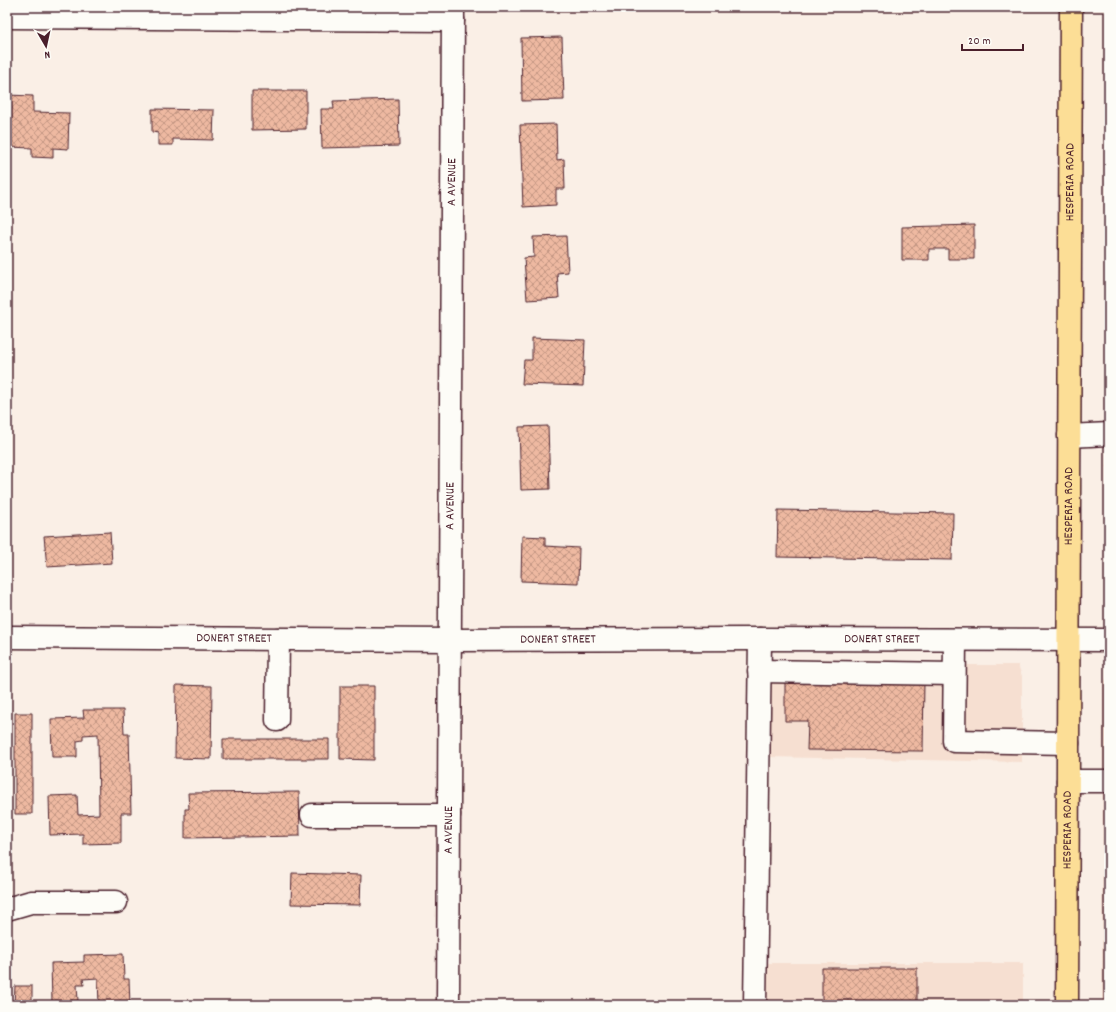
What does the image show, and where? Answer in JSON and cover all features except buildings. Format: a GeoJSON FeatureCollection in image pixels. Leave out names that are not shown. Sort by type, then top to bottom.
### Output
{"type":"FeatureCollection","features":[{"type":"Feature","properties":{"kind":"main road","name":"HESPERIA ROAD"},"geometry":{"type":"LineString","coordinates":[[1067,1005],[1071,7]]}},
{"type":"Feature","properties":{"kind":"street"},"geometry":{"type":"LineString","coordinates":[[7,17],[453,13]]}},
{"type":"Feature","properties":{"kind":"street","name":"A AVENUE"},"geometry":{"type":"LineString","coordinates":[[448,1005],[453,13]]}},
{"type":"Feature","properties":{"kind":"street"},"geometry":{"type":"LineString","coordinates":[[1069,436],[1109,434]]}},
{"type":"Feature","properties":{"kind":"street","name":"DONERT STREET"},"geometry":{"type":"LineString","coordinates":[[7,637],[450,640],[1109,640]]}},
{"type":"Feature","properties":{"kind":"street"},"geometry":{"type":"LineString","coordinates":[[277,720],[278,639]]}},
{"type":"Feature","properties":{"kind":"street"},"geometry":{"type":"LineString","coordinates":[[755,1005],[760,639]]}},
{"type":"Feature","properties":{"kind":"street"},"geometry":{"type":"LineString","coordinates":[[955,640],[954,741],[1068,742]]}},
{"type":"Feature","properties":{"kind":"street"},"geometry":{"type":"LineString","coordinates":[[759,671],[954,674]]}},
{"type":"Feature","properties":{"kind":"street"},"geometry":{"type":"LineString","coordinates":[[1068,781],[1109,781]]}},
{"type":"Feature","properties":{"kind":"street"},"geometry":{"type":"LineString","coordinates":[[312,815],[449,815]]}},
{"type":"Feature","properties":{"kind":"street"},"geometry":{"type":"LineString","coordinates":[[7,909],[31,902],[116,902]]}},
{"type":"Feature","properties":{"kind":"shaded area"},"geometry":{"type":"Polygon","coordinates":[[[1107,7],[1109,7],[1109,608],[1106,606],[1107,7]]]}},
{"type":"Feature","properties":{"kind":"shaded area"},"geometry":{"type":"Polygon","coordinates":[[[766,665],[1018,665],[1022,676],[1022,762],[766,757],[766,665]]]}},
{"type":"Feature","properties":{"kind":"shaded area"},"geometry":{"type":"Polygon","coordinates":[[[1109,675],[1109,1005],[1102,1005],[1103,683],[1109,675]]]}},
{"type":"Feature","properties":{"kind":"shaded area"},"geometry":{"type":"Polygon","coordinates":[[[766,963],[1023,963],[1023,1005],[765,1005],[766,963]]]}}]}
